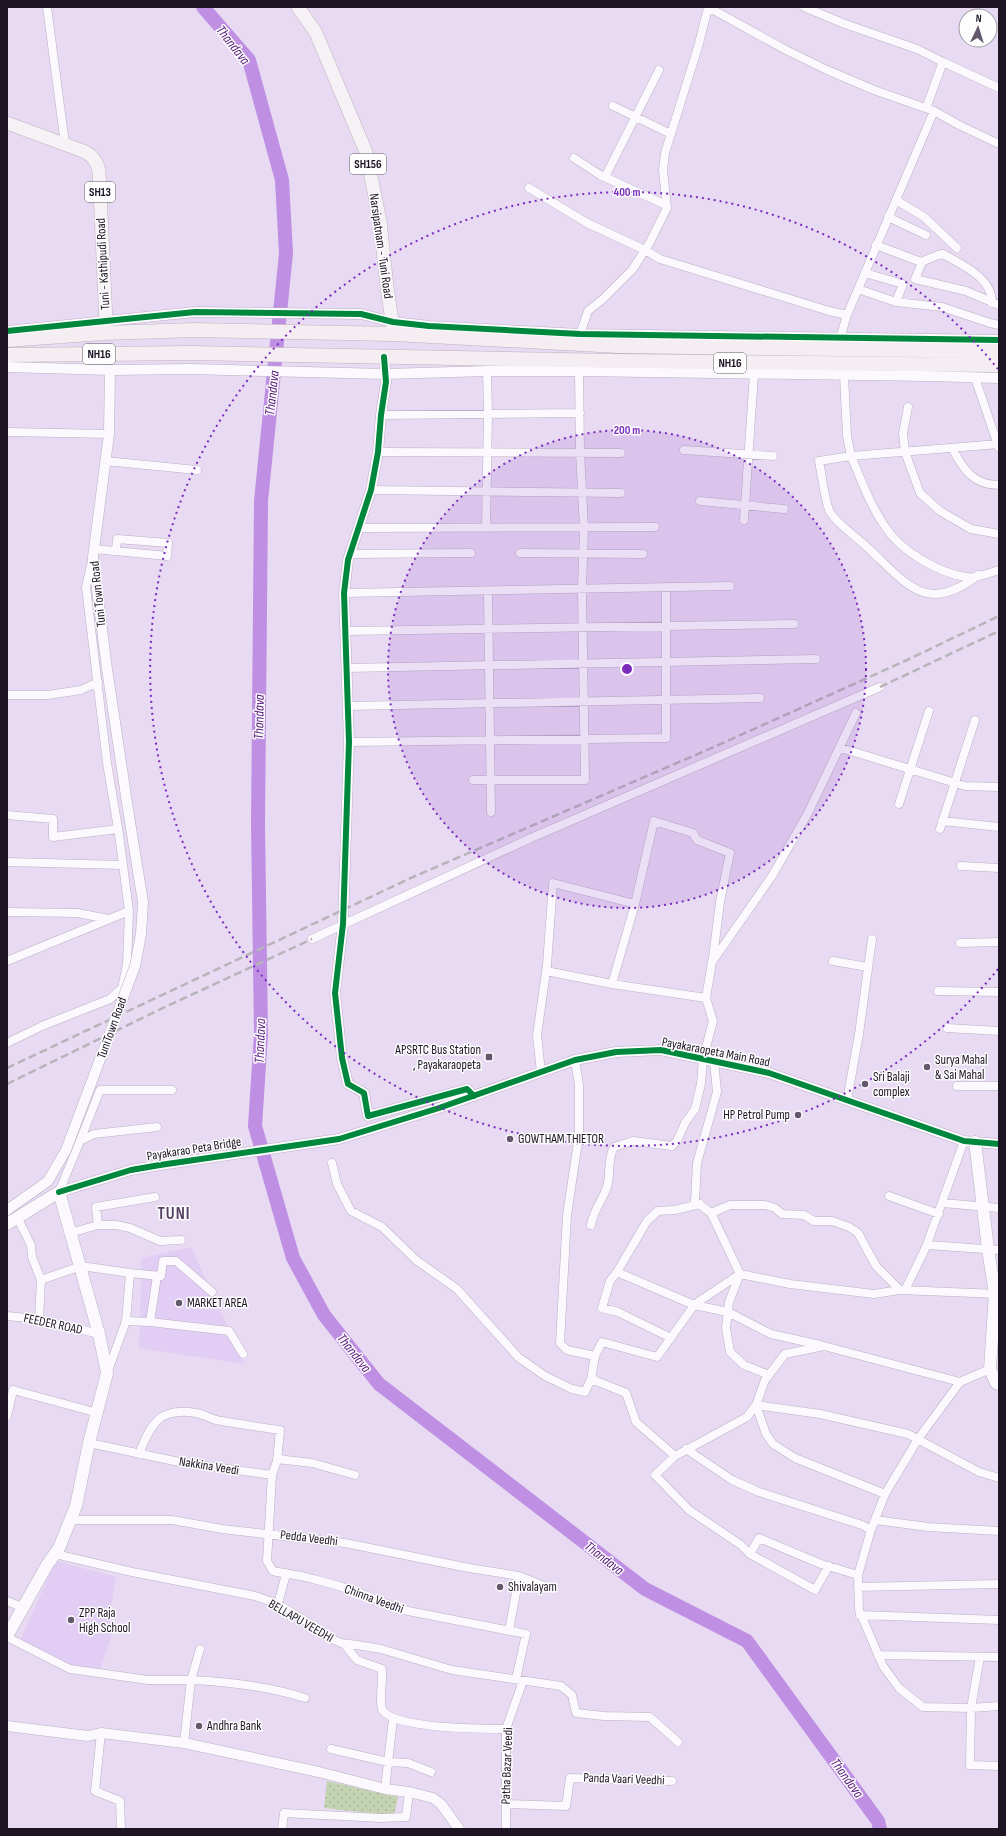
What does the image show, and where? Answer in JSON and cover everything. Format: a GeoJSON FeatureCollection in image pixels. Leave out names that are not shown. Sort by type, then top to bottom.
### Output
{"type":"FeatureCollection","features":[{"type":"Feature","properties":{"kind":"highway","name":"NH16"},"geometry":{"type":"LineString","coordinates":[[7,340],[104,333],[194,330],[354,333],[393,328],[618,346],[999,351]]}},
{"type":"Feature","properties":{"kind":"highway","name":"NH16"},"geometry":{"type":"LineString","coordinates":[[7,355],[192,353],[999,365]]}},
{"type":"Feature","properties":{"kind":"main road","name":"Narsipatnam - Tuni Road"},"geometry":{"type":"LineString","coordinates":[[298,7],[316,33],[366,152],[380,221],[393,328]]}},
{"type":"Feature","properties":{"kind":"main road","name":"Tuni - Kathipudi Road"},"geometry":{"type":"LineString","coordinates":[[7,123],[91,155],[96,161],[99,170],[106,322]]}},
{"type":"Feature","properties":{"kind":"main road"},"geometry":{"type":"LineString","coordinates":[[970,1142],[982,1207],[993,1250],[997,1294],[990,1369],[996,1383],[999,1384]]}},
{"type":"Feature","properties":{"kind":"main road"},"geometry":{"type":"LineString","coordinates":[[7,1636],[59,1548],[76,1506],[88,1443],[98,1412],[107,1374],[99,1334],[59,1192],[10,1217]]}},
{"type":"Feature","properties":{"kind":"street"},"geometry":{"type":"LineString","coordinates":[[47,7],[65,144]]}},
{"type":"Feature","properties":{"kind":"street"},"geometry":{"type":"LineString","coordinates":[[580,334],[588,311],[603,299],[632,270],[645,250],[667,208],[662,170],[665,153],[698,47],[708,7],[786,50],[827,70],[874,90],[934,111],[999,144]]}},
{"type":"Feature","properties":{"kind":"street"},"geometry":{"type":"LineString","coordinates":[[804,7],[845,24],[918,49],[999,88]]}},
{"type":"Feature","properties":{"kind":"street"},"geometry":{"type":"LineString","coordinates":[[926,108],[943,62]]}},
{"type":"Feature","properties":{"kind":"street"},"geometry":{"type":"LineString","coordinates":[[605,177],[659,70]]}},
{"type":"Feature","properties":{"kind":"street"},"geometry":{"type":"LineString","coordinates":[[614,106],[635,118],[671,134]]}},
{"type":"Feature","properties":{"kind":"street"},"geometry":{"type":"LineString","coordinates":[[840,339],[847,315],[934,111]]}},
{"type":"Feature","properties":{"kind":"street"},"geometry":{"type":"LineString","coordinates":[[574,158],[605,177],[666,204]]}},
{"type":"Feature","properties":{"kind":"street"},"geometry":{"type":"LineString","coordinates":[[529,188],[587,223],[645,250],[660,259],[829,311],[847,315]]}},
{"type":"Feature","properties":{"kind":"street"},"geometry":{"type":"LineString","coordinates":[[896,200],[924,217],[957,248]]}},
{"type":"Feature","properties":{"kind":"street"},"geometry":{"type":"LineString","coordinates":[[888,217],[926,235]]}},
{"type":"Feature","properties":{"kind":"street"},"geometry":{"type":"LineString","coordinates":[[876,245],[921,262],[943,254],[978,274],[992,294],[995,304]]}},
{"type":"Feature","properties":{"kind":"street"},"geometry":{"type":"LineString","coordinates":[[915,279],[921,262]]}},
{"type":"Feature","properties":{"kind":"street"},"geometry":{"type":"LineString","coordinates":[[865,273],[903,284],[915,279],[966,291],[995,304]]}},
{"type":"Feature","properties":{"kind":"street"},"geometry":{"type":"LineString","coordinates":[[896,302],[903,284]]}},
{"type":"Feature","properties":{"kind":"street"},"geometry":{"type":"LineString","coordinates":[[858,289],[896,302],[942,307],[999,325]]}},
{"type":"Feature","properties":{"kind":"street"},"geometry":{"type":"LineString","coordinates":[[7,331],[195,312],[361,314],[393,328],[580,334],[840,339],[999,340]]}},
{"type":"Feature","properties":{"kind":"street"},"geometry":{"type":"LineString","coordinates":[[384,357],[386,374],[378,452],[371,490],[348,560],[344,593],[349,742],[343,924],[335,994],[342,1058],[348,1084],[364,1093],[368,1116],[468,1089],[474,1096]]}},
{"type":"Feature","properties":{"kind":"street"},"geometry":{"type":"LineString","coordinates":[[7,367],[110,370],[190,369],[386,374],[486,371],[579,371],[999,378]]}},
{"type":"Feature","properties":{"kind":"street","name":"Tuni Town Road"},"geometry":{"type":"LineString","coordinates":[[110,370],[109,434],[94,553],[107,669],[129,816]]}},
{"type":"Feature","properties":{"kind":"street"},"geometry":{"type":"LineString","coordinates":[[486,371],[488,414],[486,528]]}},
{"type":"Feature","properties":{"kind":"street"},"geometry":{"type":"LineString","coordinates":[[473,780],[585,780],[582,589],[584,528],[580,452],[579,371]]}},
{"type":"Feature","properties":{"kind":"street"},"geometry":{"type":"LineString","coordinates":[[744,520],[750,455],[754,374]]}},
{"type":"Feature","properties":{"kind":"street"},"geometry":{"type":"LineString","coordinates":[[844,375],[847,436],[851,456],[866,492],[886,529],[909,552],[936,567],[968,578],[999,570]]}},
{"type":"Feature","properties":{"kind":"street"},"geometry":{"type":"LineString","coordinates":[[975,378],[998,445],[851,456],[819,461],[829,512],[889,569],[913,588],[924,593],[943,594],[964,586],[978,575]]}},
{"type":"Feature","properties":{"kind":"street"},"geometry":{"type":"LineString","coordinates":[[908,407],[903,433],[905,452],[920,492],[940,511],[971,529],[999,534]]}},
{"type":"Feature","properties":{"kind":"street"},"geometry":{"type":"LineString","coordinates":[[381,415],[580,413]]}},
{"type":"Feature","properties":{"kind":"street"},"geometry":{"type":"LineString","coordinates":[[7,432],[109,434]]}},
{"type":"Feature","properties":{"kind":"street"},"geometry":{"type":"LineString","coordinates":[[952,448],[964,470],[976,479],[992,485],[999,485]]}},
{"type":"Feature","properties":{"kind":"street"},"geometry":{"type":"LineString","coordinates":[[684,450],[773,456]]}},
{"type":"Feature","properties":{"kind":"street"},"geometry":{"type":"LineString","coordinates":[[378,452],[621,453]]}},
{"type":"Feature","properties":{"kind":"street"},"geometry":{"type":"LineString","coordinates":[[105,461],[197,470]]}},
{"type":"Feature","properties":{"kind":"street"},"geometry":{"type":"LineString","coordinates":[[371,490],[621,493]]}},
{"type":"Feature","properties":{"kind":"street"},"geometry":{"type":"LineString","coordinates":[[700,501],[784,509]]}},
{"type":"Feature","properties":{"kind":"street"},"geometry":{"type":"LineString","coordinates":[[359,528],[655,527]]}},
{"type":"Feature","properties":{"kind":"street"},"geometry":{"type":"LineString","coordinates":[[7,1043],[42,1026],[110,999],[122,988],[127,964],[129,911],[107,763],[86,586],[94,553],[116,551],[167,556],[168,543],[117,539],[116,551]]}},
{"type":"Feature","properties":{"kind":"street"},"geometry":{"type":"LineString","coordinates":[[350,554],[471,553]]}},
{"type":"Feature","properties":{"kind":"street"},"geometry":{"type":"LineString","coordinates":[[520,553],[643,554]]}},
{"type":"Feature","properties":{"kind":"street"},"geometry":{"type":"LineString","coordinates":[[344,593],[730,586]]}},
{"type":"Feature","properties":{"kind":"street"},"geometry":{"type":"LineString","coordinates":[[349,742],[666,738],[666,587]]}},
{"type":"Feature","properties":{"kind":"street"},"geometry":{"type":"LineString","coordinates":[[488,590],[491,812]]}},
{"type":"Feature","properties":{"kind":"street"},"geometry":{"type":"LineString","coordinates":[[346,631],[794,624]]}},
{"type":"Feature","properties":{"kind":"street"},"geometry":{"type":"LineString","coordinates":[[347,668],[816,659]]}},
{"type":"Feature","properties":{"kind":"street"},"geometry":{"type":"LineString","coordinates":[[7,695],[48,695],[81,690],[98,682]]}},
{"type":"Feature","properties":{"kind":"street"},"geometry":{"type":"LineString","coordinates":[[312,939],[531,838],[880,687]]}},
{"type":"Feature","properties":{"kind":"street"},"geometry":{"type":"LineString","coordinates":[[348,706],[760,698]]}},
{"type":"Feature","properties":{"kind":"street"},"geometry":{"type":"LineString","coordinates":[[899,804],[929,711]]}},
{"type":"Feature","properties":{"kind":"street"},"geometry":{"type":"LineString","coordinates":[[712,962],[772,876],[806,816],[856,712]]}},
{"type":"Feature","properties":{"kind":"street"},"geometry":{"type":"LineString","coordinates":[[975,720],[941,825],[999,826]]}},
{"type":"Feature","properties":{"kind":"street"},"geometry":{"type":"LineString","coordinates":[[840,748],[966,786],[999,787]]}},
{"type":"Feature","properties":{"kind":"street"},"geometry":{"type":"LineString","coordinates":[[7,815],[54,819],[53,837],[118,829]]}},
{"type":"Feature","properties":{"kind":"street","name":"TuniTown Road"},"geometry":{"type":"LineString","coordinates":[[10,1217],[48,1181],[66,1150],[135,966],[141,934],[143,902],[129,816]]}},
{"type":"Feature","properties":{"kind":"street"},"geometry":{"type":"LineString","coordinates":[[591,1225],[593,1213],[607,1186],[611,1153],[614,1147],[633,1141],[672,1146],[677,1142],[684,1123],[695,1109],[701,1084],[703,1059],[713,1021],[706,998],[720,902],[730,853],[697,840],[693,833],[654,820],[635,904],[612,984]]}},
{"type":"Feature","properties":{"kind":"street"},"geometry":{"type":"LineString","coordinates":[[7,862],[123,865]]}},
{"type":"Feature","properties":{"kind":"street"},"geometry":{"type":"LineString","coordinates":[[961,866],[999,868]]}},
{"type":"Feature","properties":{"kind":"street"},"geometry":{"type":"LineString","coordinates":[[541,1072],[536,1035],[546,971],[553,883],[635,904]]}},
{"type":"Feature","properties":{"kind":"street"},"geometry":{"type":"LineString","coordinates":[[7,961],[129,911]]}},
{"type":"Feature","properties":{"kind":"street"},"geometry":{"type":"LineString","coordinates":[[7,912],[77,913],[109,919]]}},
{"type":"Feature","properties":{"kind":"street"},"geometry":{"type":"LineString","coordinates":[[847,1100],[859,1034],[872,939]]}},
{"type":"Feature","properties":{"kind":"street"},"geometry":{"type":"LineString","coordinates":[[960,943],[999,942]]}},
{"type":"Feature","properties":{"kind":"street"},"geometry":{"type":"LineString","coordinates":[[833,962],[868,967]]}},
{"type":"Feature","properties":{"kind":"street"},"geometry":{"type":"LineString","coordinates":[[546,971],[612,984],[706,998]]}},
{"type":"Feature","properties":{"kind":"street"},"geometry":{"type":"LineString","coordinates":[[938,991],[999,992]]}},
{"type":"Feature","properties":{"kind":"street"},"geometry":{"type":"LineString","coordinates":[[947,1028],[999,1031]]}},
{"type":"Feature","properties":{"kind":"street","name":"Payakaraopeta Main Road"},"geometry":{"type":"LineString","coordinates":[[336,1140],[439,1108],[576,1060],[616,1052],[661,1050],[769,1073],[970,1142],[999,1144]]}},
{"type":"Feature","properties":{"kind":"street"},"geometry":{"type":"LineString","coordinates":[[576,1060],[580,1085],[579,1135],[567,1215],[560,1343],[567,1350],[595,1356]]}},
{"type":"Feature","properties":{"kind":"street"},"geometry":{"type":"LineString","coordinates":[[714,1061],[717,1092],[697,1162],[696,1201],[711,1213],[740,1274],[729,1302],[726,1328],[730,1352],[744,1365],[769,1375]]}},
{"type":"Feature","properties":{"kind":"street"},"geometry":{"type":"LineString","coordinates":[[958,1086],[999,1086]]}},
{"type":"Feature","properties":{"kind":"street"},"geometry":{"type":"LineString","coordinates":[[59,1192],[100,1090],[172,1090]]}},
{"type":"Feature","properties":{"kind":"street"},"geometry":{"type":"LineString","coordinates":[[80,1141],[94,1134],[157,1127]]}},
{"type":"Feature","properties":{"kind":"street","name":"Payakarao Peta Bridge"},"geometry":{"type":"LineString","coordinates":[[59,1192],[131,1170],[176,1162],[336,1140]]}},
{"type":"Feature","properties":{"kind":"street"},"geometry":{"type":"LineString","coordinates":[[902,1290],[927,1245],[970,1142]]}},
{"type":"Feature","properties":{"kind":"street"},"geometry":{"type":"LineString","coordinates":[[332,1163],[337,1184],[351,1210],[382,1227],[416,1260],[457,1289],[518,1358],[545,1376],[572,1389],[586,1392],[591,1379],[595,1356],[602,1342],[657,1357],[694,1305],[740,1274],[790,1284],[874,1294],[902,1290],[997,1294]]}},
{"type":"Feature","properties":{"kind":"street"},"geometry":{"type":"LineString","coordinates":[[888,1196],[939,1214]]}},
{"type":"Feature","properties":{"kind":"street"},"geometry":{"type":"LineString","coordinates":[[98,1225],[96,1207],[155,1197]]}},
{"type":"Feature","properties":{"kind":"street"},"geometry":{"type":"LineString","coordinates":[[671,1338],[618,1312],[602,1308],[610,1281],[617,1272],[647,1221],[658,1211],[675,1210],[700,1204]]}},
{"type":"Feature","properties":{"kind":"street"},"geometry":{"type":"LineString","coordinates":[[943,1204],[999,1208]]}},
{"type":"Feature","properties":{"kind":"street"},"geometry":{"type":"LineString","coordinates":[[711,1213],[730,1205],[765,1205],[775,1208],[782,1214],[804,1215],[814,1221],[832,1221],[850,1227],[858,1233],[876,1266],[902,1290]]}},
{"type":"Feature","properties":{"kind":"street"},"geometry":{"type":"LineString","coordinates":[[10,1217],[31,1245],[32,1257],[41,1280],[39,1319]]}},
{"type":"Feature","properties":{"kind":"street"},"geometry":{"type":"LineString","coordinates":[[70,1233],[98,1225],[116,1224],[160,1241],[181,1240]]}},
{"type":"Feature","properties":{"kind":"street"},"geometry":{"type":"LineString","coordinates":[[927,1245],[993,1250]]}},
{"type":"Feature","properties":{"kind":"street"},"geometry":{"type":"LineString","coordinates":[[41,1280],[81,1266],[161,1276],[163,1261],[176,1261],[212,1292]]}},
{"type":"Feature","properties":{"kind":"street"},"geometry":{"type":"LineString","coordinates":[[617,1272],[694,1305],[728,1312],[771,1334],[824,1346],[960,1382]]}},
{"type":"Feature","properties":{"kind":"street"},"geometry":{"type":"LineString","coordinates":[[107,1374],[126,1321],[130,1273]]}},
{"type":"Feature","properties":{"kind":"street"},"geometry":{"type":"LineString","coordinates":[[150,1322],[157,1276]]}},
{"type":"Feature","properties":{"kind":"street","name":"FEEDER ROAD"},"geometry":{"type":"LineString","coordinates":[[7,1316],[39,1319],[99,1334]]}},
{"type":"Feature","properties":{"kind":"street"},"geometry":{"type":"LineString","coordinates":[[126,1321],[150,1322],[229,1331],[243,1354]]}},
{"type":"Feature","properties":{"kind":"street"},"geometry":{"type":"LineString","coordinates":[[824,1346],[785,1354],[765,1380],[756,1405],[747,1416],[675,1456],[655,1475],[689,1510],[741,1545],[750,1554],[815,1590],[829,1566]]}},
{"type":"Feature","properties":{"kind":"street"},"geometry":{"type":"LineString","coordinates":[[990,1369],[960,1382],[918,1439],[885,1494],[871,1530],[858,1575],[858,1587],[860,1614],[883,1666],[899,1688],[923,1707],[971,1708],[999,1706]]}},
{"type":"Feature","properties":{"kind":"street"},"geometry":{"type":"LineString","coordinates":[[591,1379],[626,1393],[636,1422],[675,1456]]}},
{"type":"Feature","properties":{"kind":"street"},"geometry":{"type":"LineString","coordinates":[[7,1416],[12,1390],[98,1412]]}},
{"type":"Feature","properties":{"kind":"street"},"geometry":{"type":"LineString","coordinates":[[756,1405],[820,1414],[908,1434],[978,1472],[999,1478]]}},
{"type":"Feature","properties":{"kind":"street"},"geometry":{"type":"LineString","coordinates":[[756,1405],[766,1434],[773,1444],[795,1458],[885,1494]]}},
{"type":"Feature","properties":{"kind":"street"},"geometry":{"type":"LineString","coordinates":[[139,1454],[152,1425],[161,1417],[178,1411],[198,1413],[214,1419],[280,1430],[277,1459],[272,1475],[269,1534]]}},
{"type":"Feature","properties":{"kind":"street","name":"Nakkina Veedi"},"geometry":{"type":"LineString","coordinates":[[88,1443],[184,1463],[272,1475]]}},
{"type":"Feature","properties":{"kind":"street"},"geometry":{"type":"LineString","coordinates":[[686,1449],[732,1480],[759,1492],[862,1525],[871,1530]]}},
{"type":"Feature","properties":{"kind":"street"},"geometry":{"type":"LineString","coordinates":[[277,1459],[312,1463],[354,1475]]}},
{"type":"Feature","properties":{"kind":"street","name":"Pedda Veedhi"},"geometry":{"type":"LineString","coordinates":[[70,1520],[172,1520],[222,1529],[345,1543],[469,1568],[520,1576],[544,1586]]}},
{"type":"Feature","properties":{"kind":"street"},"geometry":{"type":"LineString","coordinates":[[875,1520],[928,1527],[999,1531]]}},
{"type":"Feature","properties":{"kind":"street","name":"Chinna Veedhi"},"geometry":{"type":"LineString","coordinates":[[269,1534],[267,1561],[273,1571],[312,1578],[341,1587],[379,1600],[398,1610],[526,1634],[520,1680]]}},
{"type":"Feature","properties":{"kind":"street"},"geometry":{"type":"LineString","coordinates":[[750,1554],[759,1538],[829,1566],[858,1575]]}},
{"type":"Feature","properties":{"kind":"street","name":"BELLAPU VEEDHI"},"geometry":{"type":"LineString","coordinates":[[55,1554],[161,1578],[255,1596],[278,1604],[308,1622],[326,1636],[344,1644],[381,1650],[452,1670],[561,1686],[572,1695],[576,1713],[604,1716],[650,1717],[678,1742]]}},
{"type":"Feature","properties":{"kind":"street"},"geometry":{"type":"LineString","coordinates":[[278,1604],[286,1574]]}},
{"type":"Feature","properties":{"kind":"street"},"geometry":{"type":"LineString","coordinates":[[509,1631],[520,1576]]}},
{"type":"Feature","properties":{"kind":"street"},"geometry":{"type":"LineString","coordinates":[[858,1587],[999,1584]]}},
{"type":"Feature","properties":{"kind":"street"},"geometry":{"type":"LineString","coordinates":[[7,1601],[24,1608]]}},
{"type":"Feature","properties":{"kind":"street"},"geometry":{"type":"LineString","coordinates":[[860,1614],[999,1620]]}},
{"type":"Feature","properties":{"kind":"street"},"geometry":{"type":"LineString","coordinates":[[7,1636],[70,1669],[148,1680],[191,1680],[243,1683],[284,1691],[305,1698]]}},
{"type":"Feature","properties":{"kind":"street"},"geometry":{"type":"LineString","coordinates":[[344,1644],[357,1660],[382,1669],[384,1680],[381,1707],[385,1714],[393,1719],[415,1724],[506,1729]]}},
{"type":"Feature","properties":{"kind":"street"},"geometry":{"type":"LineString","coordinates":[[184,1743],[191,1680],[200,1649]]}},
{"type":"Feature","properties":{"kind":"street"},"geometry":{"type":"LineString","coordinates":[[878,1655],[999,1657]]}},
{"type":"Feature","properties":{"kind":"street"},"geometry":{"type":"LineString","coordinates":[[980,1657],[971,1708],[970,1764],[999,1766]]}},
{"type":"Feature","properties":{"kind":"street","name":"Patha Bazar Veedi"},"geometry":{"type":"LineString","coordinates":[[506,1829],[506,1729],[520,1680]]}},
{"type":"Feature","properties":{"kind":"street"},"geometry":{"type":"LineString","coordinates":[[385,1789],[393,1719]]}},
{"type":"Feature","properties":{"kind":"street"},"geometry":{"type":"LineString","coordinates":[[7,1726],[88,1736],[101,1733],[184,1743],[319,1772],[385,1789],[409,1792],[433,1798],[441,1804],[459,1829]]}},
{"type":"Feature","properties":{"kind":"street"},"geometry":{"type":"LineString","coordinates":[[101,1733],[95,1791],[120,1801],[121,1829]]}},
{"type":"Feature","properties":{"kind":"street"},"geometry":{"type":"LineString","coordinates":[[331,1749],[388,1762],[408,1763],[431,1772]]}},
{"type":"Feature","properties":{"kind":"street","name":"Panda Vaari Veedhi"},"geometry":{"type":"LineString","coordinates":[[506,1804],[566,1806],[570,1778],[672,1781]]}},
{"type":"Feature","properties":{"kind":"street"},"geometry":{"type":"LineString","coordinates":[[282,1829],[284,1813],[381,1818],[406,1817],[409,1792]]}},
{"type":"Feature","properties":{"kind":"shaded area","name":"MARKET AREA"},"geometry":{"type":"Polygon","coordinates":[[[191,1247],[245,1364],[139,1348],[142,1258],[191,1247]]]}},
{"type":"Feature","properties":{"kind":"shaded area","name":"ZPP Raja High School"},"geometry":{"type":"Polygon","coordinates":[[[56,1561],[116,1577],[109,1617],[116,1623],[99,1673],[62,1662],[19,1642],[56,1561]]]}},
{"type":"Feature","properties":{"kind":"green space"},"geometry":{"type":"Polygon","coordinates":[[[327,1781],[398,1797],[394,1816],[324,1808],[327,1781]]]}},
{"type":"Feature","properties":{"kind":"waterway","name":"Thandava"},"geometry":{"type":"LineString","coordinates":[[203,7],[249,60],[282,180],[286,253],[261,501],[258,824],[261,1034],[255,1126],[293,1258],[324,1315],[379,1384],[645,1589],[747,1641],[878,1821],[880,1829]]}},
{"type":"Feature","properties":{"kind":"railway"},"geometry":{"type":"LineString","coordinates":[[7,1068],[413,877],[714,747],[905,661],[999,616]]}},
{"type":"Feature","properties":{"kind":"railway"},"geometry":{"type":"LineString","coordinates":[[880,687],[999,631]]}},
{"type":"Feature","properties":{"kind":"railway"},"geometry":{"type":"LineString","coordinates":[[7,1084],[165,1007],[312,939]]}},
{"type":"Feature","properties":{"kind":"cycle path"},"geometry":{"type":"LineString","coordinates":[[7,331],[195,312],[361,314],[393,322],[429,326],[580,334],[999,340]]}},
{"type":"Feature","properties":{"kind":"cycle path"},"geometry":{"type":"LineString","coordinates":[[384,357],[386,382],[381,415],[378,452],[371,490],[348,560],[344,593],[349,742],[343,924],[335,993],[342,1058],[348,1084],[364,1093],[368,1116],[467,1089],[474,1096]]}},
{"type":"Feature","properties":{"kind":"cycle path"},"geometry":{"type":"LineString","coordinates":[[59,1192],[131,1170],[339,1139],[439,1108],[575,1060],[616,1052],[661,1050],[769,1073],[964,1141],[999,1144]]}},
{"type":"Feature","properties":{"kind":"place","name":"APSRTC Bus Station , Payakaraopeta"},"geometry":{"type":"Point","coordinates":[489,1057]}},
{"type":"Feature","properties":{"kind":"place","name":"Surya Mahal & Sai Mahal"},"geometry":{"type":"Point","coordinates":[927,1067]}},
{"type":"Feature","properties":{"kind":"place","name":"Sri Balaji complex"},"geometry":{"type":"Point","coordinates":[865,1084]}},
{"type":"Feature","properties":{"kind":"place","name":"HP Petrol Pump"},"geometry":{"type":"Point","coordinates":[798,1115]}},
{"type":"Feature","properties":{"kind":"place","name":"GOWTHAM THIETOR"},"geometry":{"type":"Point","coordinates":[510,1139]}},
{"type":"Feature","properties":{"kind":"place","name":"MARKET AREA"},"geometry":{"type":"Point","coordinates":[179,1303]}},
{"type":"Feature","properties":{"kind":"place","name":"Shivalayam"},"geometry":{"type":"Point","coordinates":[500,1587]}},
{"type":"Feature","properties":{"kind":"place","name":"ZPP Raja High School"},"geometry":{"type":"Point","coordinates":[71,1620]}},
{"type":"Feature","properties":{"kind":"place","name":"Andhra Bank"},"geometry":{"type":"Point","coordinates":[199,1726]}},
{"type":"Feature","properties":{"kind":"district","name":"TUNI"},"geometry":{"type":"Point","coordinates":[174,1214]}}]}
